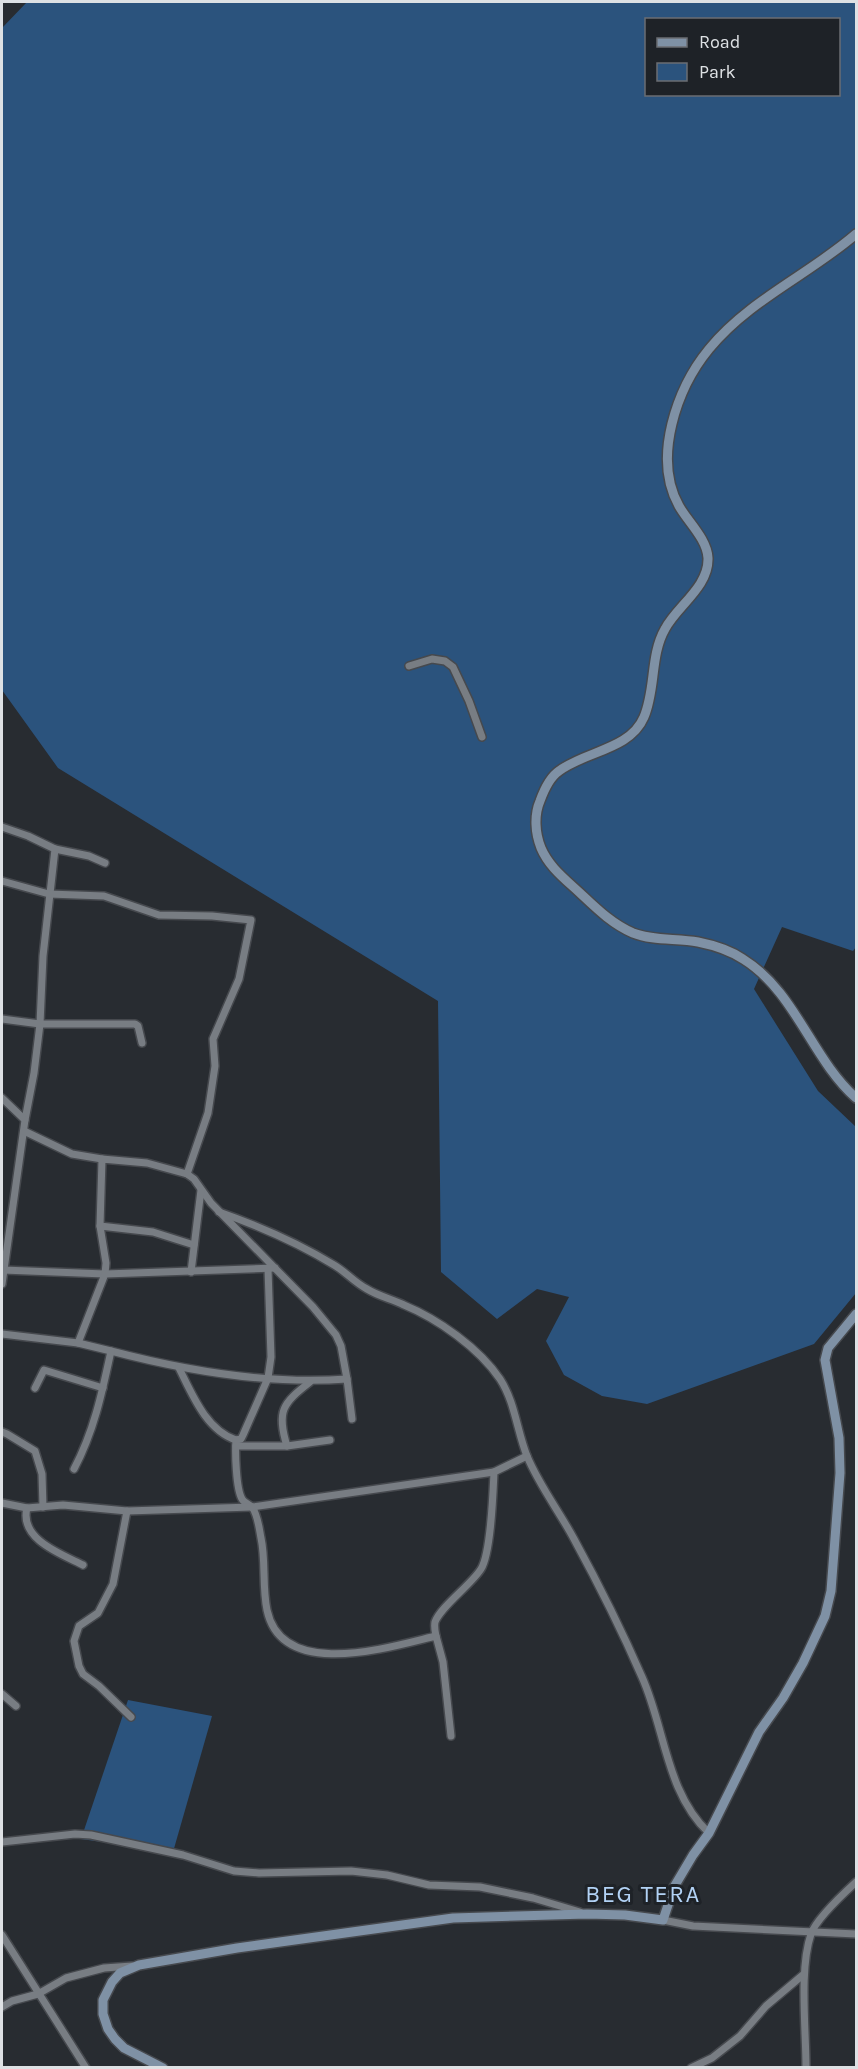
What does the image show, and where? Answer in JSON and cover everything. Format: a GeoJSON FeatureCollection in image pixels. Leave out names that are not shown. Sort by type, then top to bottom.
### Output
{"type":"FeatureCollection","features":[{"type":"Feature","properties":{"kind":"main road"},"geometry":{"type":"LineString","coordinates":[[856,234],[733,324],[711,346],[696,366],[675,412],[667,452],[671,489],[687,520],[701,538],[708,556],[705,574],[666,627],[658,644],[648,706],[643,721],[624,739],[558,771],[541,797],[536,822],[540,844],[554,869],[607,918],[620,927],[651,938],[699,942],[722,949],[741,957],[765,975],[781,992],[836,1075],[856,1098]]}},
{"type":"Feature","properties":{"kind":"main road"},"geometry":{"type":"LineString","coordinates":[[163,2067],[124,2048],[108,2029],[103,2014],[103,2000],[112,1982],[120,1973],[139,1965],[237,1948],[453,1918],[587,1914],[663,1920],[674,1887],[709,1833],[759,1732],[783,1698],[803,1663],[825,1616],[831,1591],[840,1473],[839,1438],[825,1360],[828,1348],[856,1314]]}},
{"type":"Feature","properties":{"kind":"street"},"geometry":{"type":"LineString","coordinates":[[409,666],[432,659],[445,661],[453,667],[469,700],[482,737]]}},
{"type":"Feature","properties":{"kind":"street"},"geometry":{"type":"LineString","coordinates":[[2,828],[28,836],[55,849],[89,856],[105,863]]}},
{"type":"Feature","properties":{"kind":"street"},"geometry":{"type":"LineString","coordinates":[[2,1284],[40,1024],[43,956],[55,849]]}},
{"type":"Feature","properties":{"kind":"street"},"geometry":{"type":"LineString","coordinates":[[2,881],[49,894],[104,896],[159,915],[212,916],[251,920],[239,979],[213,1039],[214,1066],[208,1113],[187,1174]]}},
{"type":"Feature","properties":{"kind":"street"},"geometry":{"type":"LineString","coordinates":[[2,1018],[40,1024],[135,1024],[138,1026],[142,1043]]}},
{"type":"Feature","properties":{"kind":"street"},"geometry":{"type":"LineString","coordinates":[[2,1098],[25,1120]]}},
{"type":"Feature","properties":{"kind":"street"},"geometry":{"type":"LineString","coordinates":[[24,1131],[72,1154],[102,1160],[147,1163],[187,1174],[194,1179],[219,1212],[271,1269],[313,1307],[336,1335],[341,1346],[352,1419]]}},
{"type":"Feature","properties":{"kind":"street"},"geometry":{"type":"LineString","coordinates":[[78,1343],[105,1274],[106,1263],[100,1226],[102,1160]]}},
{"type":"Feature","properties":{"kind":"street"},"geometry":{"type":"LineString","coordinates":[[191,1272],[201,1190]]}},
{"type":"Feature","properties":{"kind":"street"},"geometry":{"type":"LineString","coordinates":[[219,1212],[256,1225],[305,1248],[337,1266],[357,1284],[406,1305],[448,1329],[484,1361],[500,1379],[511,1402],[527,1456],[574,1539],[643,1678],[671,1767],[687,1806],[698,1823],[709,1833]]}},
{"type":"Feature","properties":{"kind":"street"},"geometry":{"type":"LineString","coordinates":[[100,1226],[153,1232],[194,1245]]}},
{"type":"Feature","properties":{"kind":"street"},"geometry":{"type":"LineString","coordinates":[[3,1270],[105,1274],[271,1269]]}},
{"type":"Feature","properties":{"kind":"street"},"geometry":{"type":"LineString","coordinates":[[236,1443],[243,1435],[268,1378],[271,1358],[271,1269]]}},
{"type":"Feature","properties":{"kind":"street"},"geometry":{"type":"LineString","coordinates":[[2,1334],[78,1343],[179,1368],[310,1382],[347,1379]]}},
{"type":"Feature","properties":{"kind":"street"},"geometry":{"type":"LineString","coordinates":[[74,1469],[87,1444],[111,1351]]}},
{"type":"Feature","properties":{"kind":"street"},"geometry":{"type":"LineString","coordinates":[[179,1368],[202,1413],[236,1443],[286,1446],[330,1440]]}},
{"type":"Feature","properties":{"kind":"street"},"geometry":{"type":"LineString","coordinates":[[35,1388],[44,1370],[103,1388]]}},
{"type":"Feature","properties":{"kind":"street"},"geometry":{"type":"LineString","coordinates":[[286,1446],[280,1420],[282,1410],[290,1397],[310,1382]]}},
{"type":"Feature","properties":{"kind":"street"},"geometry":{"type":"LineString","coordinates":[[2,1432],[35,1451],[42,1474],[43,1507]]}},
{"type":"Feature","properties":{"kind":"street"},"geometry":{"type":"LineString","coordinates":[[236,1443],[240,1496],[252,1507],[258,1520],[263,1546],[267,1610],[271,1623],[282,1638],[308,1652],[342,1654],[384,1649],[436,1636]]}},
{"type":"Feature","properties":{"kind":"street"},"geometry":{"type":"LineString","coordinates":[[2,1503],[27,1508],[63,1504],[127,1511],[252,1507],[494,1472],[527,1456]]}},
{"type":"Feature","properties":{"kind":"street"},"geometry":{"type":"LineString","coordinates":[[451,1736],[443,1662],[434,1628],[438,1617],[480,1570],[485,1561],[494,1472]]}},
{"type":"Feature","properties":{"kind":"street"},"geometry":{"type":"LineString","coordinates":[[27,1508],[26,1521],[38,1540],[83,1565]]}},
{"type":"Feature","properties":{"kind":"street"},"geometry":{"type":"LineString","coordinates":[[127,1511],[113,1584],[98,1613],[79,1626],[74,1641],[83,1674],[131,1717]]}},
{"type":"Feature","properties":{"kind":"street"},"geometry":{"type":"LineString","coordinates":[[2,1694],[16,1706]]}},
{"type":"Feature","properties":{"kind":"street"},"geometry":{"type":"LineString","coordinates":[[2,1842],[75,1834],[91,1835],[183,1856],[234,1871],[259,1873],[351,1871],[387,1875],[429,1885],[480,1887],[533,1898],[587,1914]]}},
{"type":"Feature","properties":{"kind":"street"},"geometry":{"type":"LineString","coordinates":[[806,2067],[804,1974],[811,1932],[838,1899],[856,1882]]}},
{"type":"Feature","properties":{"kind":"street"},"geometry":{"type":"LineString","coordinates":[[663,1920],[693,1926],[856,1934]]}},
{"type":"Feature","properties":{"kind":"street"},"geometry":{"type":"LineString","coordinates":[[2,1935],[86,2067]]}},
{"type":"Feature","properties":{"kind":"street"},"geometry":{"type":"LineString","coordinates":[[2,2007],[12,2001],[38,1994],[66,1978],[104,1968],[139,1965]]}},
{"type":"Feature","properties":{"kind":"street"},"geometry":{"type":"LineString","coordinates":[[692,2067],[712,2058],[740,2036],[766,2006],[804,1974]]}},
{"type":"Feature","properties":{"kind":"green space"},"geometry":{"type":"Polygon","coordinates":[[[27,2],[856,2],[856,947],[853,951],[782,927],[754,989],[818,1091],[856,1127],[856,1293],[814,1344],[647,1404],[602,1396],[564,1375],[546,1341],[569,1297],[537,1289],[497,1319],[441,1272],[438,1001],[58,768],[2,690],[2,28],[27,2]]]}},
{"type":"Feature","properties":{"kind":"green space"},"geometry":{"type":"Polygon","coordinates":[[[128,1700],[212,1716],[173,1852],[81,1839],[128,1700]]]}},
{"type":"Feature","properties":{"kind":"district","name":"BEG TERA"},"geometry":{"type":"Point","coordinates":[643,1894]}}]}
